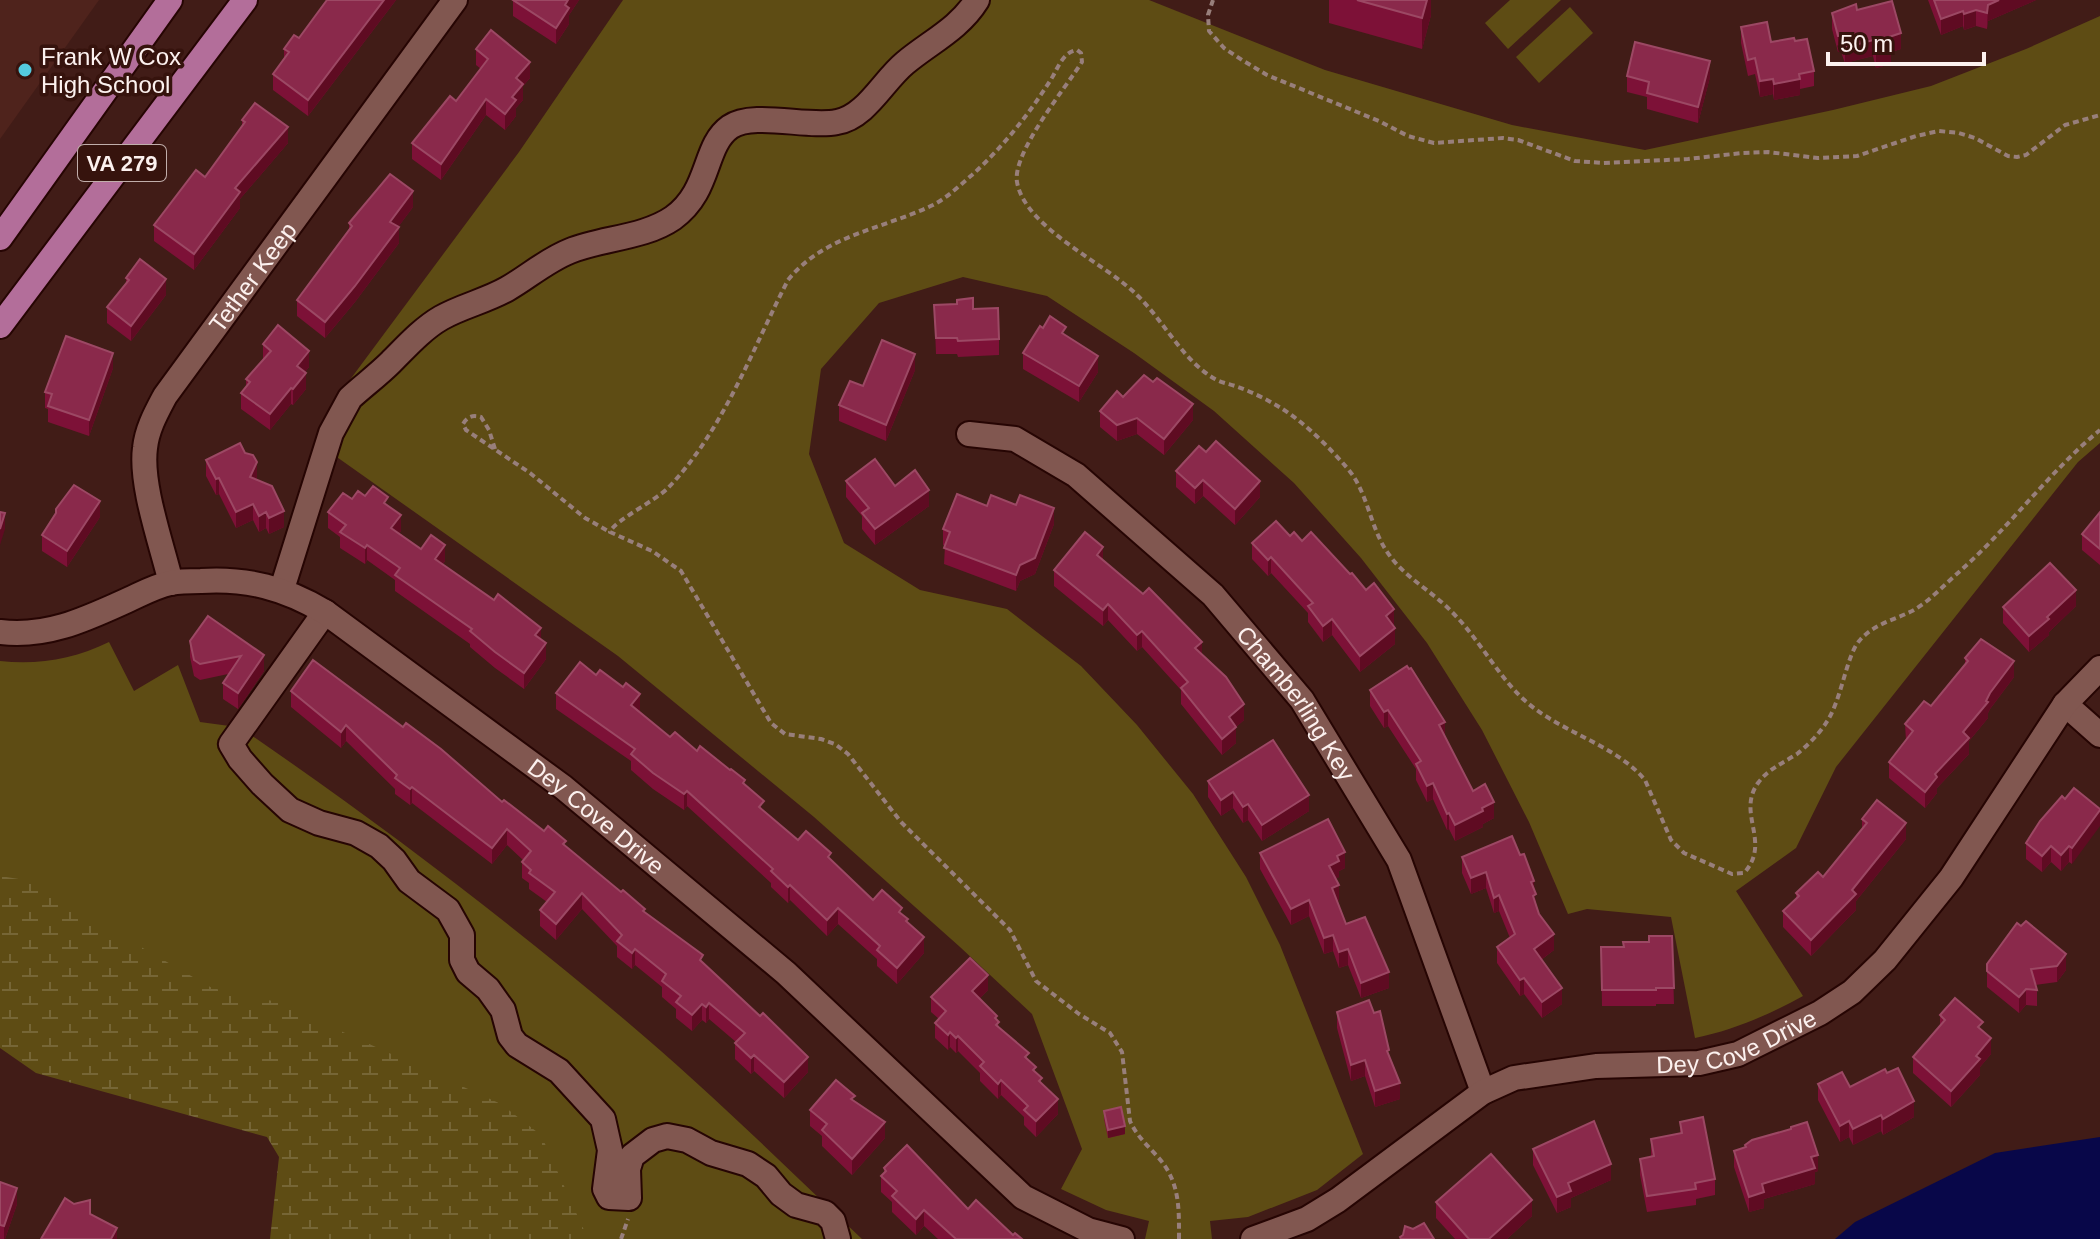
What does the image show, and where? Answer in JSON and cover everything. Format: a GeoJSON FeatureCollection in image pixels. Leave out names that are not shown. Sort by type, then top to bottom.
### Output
{"type":"FeatureCollection","features":[{"type":"Feature","properties":{"kind":"main road","name":"VA 279"},"geometry":{"type":"LineString","coordinates":[[0,238],[170,0]]}},
{"type":"Feature","properties":{"kind":"main road","name":"VA 279"},"geometry":{"type":"LineString","coordinates":[[0,326],[245,0]]}},
{"type":"Feature","properties":{"kind":"street","name":"Tether Keep"},"geometry":{"type":"LineString","coordinates":[[171,583],[145,477],[145,449],[151,423],[174,383],[455,0]]}},
{"type":"Feature","properties":{"kind":"street"},"geometry":{"type":"LineString","coordinates":[[282,589],[331,433],[342,409],[426,328],[441,318],[505,290],[569,252],[654,227],[675,217],[698,192],[714,147],[731,126],[743,121],[811,125],[840,122],[852,117],[904,63],[948,33],[968,14],[977,0]]}},
{"type":"Feature","properties":{"kind":"street","name":"Chamberling Key"},"geometry":{"type":"LineString","coordinates":[[969,434],[1015,439],[1076,475],[1213,595],[1302,700],[1399,860],[1483,1092]]}},
{"type":"Feature","properties":{"kind":"street","name":"Dey Cove Drive"},"geometry":{"type":"LineString","coordinates":[[0,632],[44,632],[79,622],[171,583],[227,579],[282,589],[325,612],[563,787],[786,973],[1023,1197],[1088,1230],[1122,1239]]}},
{"type":"Feature","properties":{"kind":"street"},"geometry":{"type":"LineString","coordinates":[[325,612],[231,744],[240,759],[290,810],[319,823],[356,833],[379,846],[409,881],[448,910],[462,935],[462,960],[468,972],[488,989],[503,1010],[510,1036],[517,1045],[559,1071],[603,1119],[610,1150],[605,1189],[609,1197],[629,1198],[628,1169],[632,1156],[653,1140],[667,1136],[687,1140],[711,1153],[748,1164],[766,1176],[781,1194],[796,1205],[825,1213],[833,1221],[838,1239]]}},
{"type":"Feature","properties":{"kind":"street","name":"Dey Cove Drive"},"geometry":{"type":"LineString","coordinates":[[1253,1239],[1312,1229],[1338,1200],[1483,1092],[1514,1078],[1596,1066],[1699,1063],[1738,1054],[1820,1013],[1852,992],[1885,960],[1951,878],[2065,704],[2100,668]]}},
{"type":"Feature","properties":{"kind":"street"},"geometry":{"type":"LineString","coordinates":[[2065,704],[2100,735]]}},
{"type":"Feature","properties":{"kind":"path"},"geometry":{"type":"LineString","coordinates":[[1213,0],[1208,15],[1209,31],[1242,60],[1267,75],[1408,136],[1434,143],[1503,138],[1518,140],[1575,161],[1603,163],[1768,152],[1818,158],[1857,156],[1939,131],[1975,138],[2008,156],[2017,157],[2026,155],[2065,125],[2100,115]]}},
{"type":"Feature","properties":{"kind":"path"},"geometry":{"type":"LineString","coordinates":[[495,449],[481,417],[474,415],[466,419],[463,424],[466,430],[585,518],[610,532]]}},
{"type":"Feature","properties":{"kind":"path"},"geometry":{"type":"LineString","coordinates":[[621,1239],[629,1214]]}},
{"type":"Feature","properties":{"kind":"shaded area","name":"Frank W Cox High School"},"geometry":{"type":"Polygon","coordinates":[[[0,0],[99,0],[0,139],[0,0]]]}},
{"type":"Feature","properties":{"kind":"shaded area"},"geometry":{"type":"Polygon","coordinates":[[[2100,1137],[2100,1239],[1835,1239],[1855,1222],[1995,1153],[2100,1137]]]}},
{"type":"Feature","properties":{"kind":"green space"},"geometry":{"type":"Polygon","coordinates":[[[623,0],[1149,0],[1325,70],[1512,125],[1645,150],[1931,86],[2100,16],[2100,443],[2078,462],[1836,767],[1796,848],[1736,891],[1803,996],[1750,1021],[1695,1038],[1671,917],[1587,909],[1568,914],[1529,822],[1482,730],[1427,643],[1361,558],[1294,483],[1214,411],[1047,296],[963,277],[879,303],[821,369],[809,454],[844,543],[920,590],[1007,609],[1081,666],[1137,725],[1193,794],[1246,877],[1280,945],[1363,1154],[1317,1190],[1248,1217],[1210,1221],[1212,1239],[1145,1239],[1149,1221],[1106,1210],[1061,1189],[1082,1149],[1032,1014],[814,817],[618,656],[317,443],[332,404],[519,152],[623,0]]]}},
{"type":"Feature","properties":{"kind":"green space"},"geometry":{"type":"Polygon","coordinates":[[[1510,0],[1561,0],[1508,49],[1485,23],[1510,0]]]}},
{"type":"Feature","properties":{"kind":"green space"},"geometry":{"type":"Polygon","coordinates":[[[1570,7],[1593,33],[1539,83],[1516,57],[1570,7]]]}},
{"type":"Feature","properties":{"kind":"green space"},"geometry":{"type":"Polygon","coordinates":[[[109,642],[134,691],[178,665],[200,722],[237,727],[248,733],[393,836],[533,945],[686,1073],[862,1239],[401,1239],[0,894],[0,661],[56,659],[83,653],[109,642]]]}},
{"type":"Feature","properties":{"kind":"green space"},"geometry":{"type":"Polygon","coordinates":[[[0,876],[25,880],[212,988],[277,1002],[501,1104],[541,1135],[588,1239],[270,1239],[279,1157],[267,1137],[36,1073],[0,1048],[0,876]]]}},
{"type":"Feature","properties":{"kind":"building"},"geometry":{"type":"Polygon","coordinates":[[[327,0],[384,0],[308,100],[273,74],[289,52],[284,49],[294,35],[299,38],[327,0]]]}},
{"type":"Feature","properties":{"kind":"building"},"geometry":{"type":"Polygon","coordinates":[[[513,0],[568,0],[565,5],[569,8],[556,28],[513,0]]]}},
{"type":"Feature","properties":{"kind":"building"},"geometry":{"type":"Polygon","coordinates":[[[1357,0],[1427,0],[1422,18],[1357,0]]]}},
{"type":"Feature","properties":{"kind":"building"},"geometry":{"type":"Polygon","coordinates":[[[1934,0],[1999,0],[1988,5],[1987,13],[1976,10],[1964,14],[1963,11],[1941,19],[1934,0]]]}},
{"type":"Feature","properties":{"kind":"building"},"geometry":{"type":"Polygon","coordinates":[[[1892,1],[1901,33],[1889,37],[1891,48],[1876,52],[1873,40],[1845,48],[1832,13],[1856,4],[1857,10],[1892,1]]]}},
{"type":"Feature","properties":{"kind":"building"},"geometry":{"type":"Polygon","coordinates":[[[1767,22],[1771,42],[1807,39],[1814,71],[1799,74],[1800,79],[1774,84],[1773,79],[1760,81],[1755,58],[1748,60],[1741,27],[1767,22]]]}},
{"type":"Feature","properties":{"kind":"building"},"geometry":{"type":"Polygon","coordinates":[[[491,30],[530,62],[516,78],[523,84],[512,97],[516,100],[505,114],[486,99],[441,164],[412,143],[450,96],[456,101],[488,59],[476,49],[491,30]]]}},
{"type":"Feature","properties":{"kind":"building"},"geometry":{"type":"Polygon","coordinates":[[[1635,42],[1710,61],[1698,107],[1647,93],[1649,82],[1627,76],[1635,42]]]}},
{"type":"Feature","properties":{"kind":"building"},"geometry":{"type":"Polygon","coordinates":[[[255,103],[288,127],[235,188],[240,192],[194,254],[154,225],[196,170],[205,177],[255,103]]]}},
{"type":"Feature","properties":{"kind":"building"},"geometry":{"type":"Polygon","coordinates":[[[390,174],[413,191],[390,222],[399,227],[325,322],[297,300],[352,226],[349,223],[390,174]]]}},
{"type":"Feature","properties":{"kind":"building"},"geometry":{"type":"Polygon","coordinates":[[[140,259],[166,279],[131,326],[107,307],[129,280],[126,278],[140,259]]]}},
{"type":"Feature","properties":{"kind":"building"},"geometry":{"type":"Polygon","coordinates":[[[973,298],[973,309],[998,308],[999,339],[958,341],[957,338],[936,338],[934,305],[957,304],[957,300],[973,298]]]}},
{"type":"Feature","properties":{"kind":"building"},"geometry":{"type":"Polygon","coordinates":[[[1050,316],[1066,327],[1062,333],[1098,356],[1079,386],[1023,353],[1050,316]]]}},
{"type":"Feature","properties":{"kind":"building"},"geometry":{"type":"Polygon","coordinates":[[[278,325],[309,351],[297,366],[306,373],[270,414],[241,393],[250,382],[246,379],[271,351],[263,344],[278,325]]]}},
{"type":"Feature","properties":{"kind":"building"},"geometry":{"type":"Polygon","coordinates":[[[66,336],[113,353],[89,420],[48,406],[52,394],[45,392],[66,336]]]}},
{"type":"Feature","properties":{"kind":"building"},"geometry":{"type":"Polygon","coordinates":[[[882,340],[915,354],[886,425],[839,405],[850,381],[863,386],[882,340]]]}},
{"type":"Feature","properties":{"kind":"building"},"geometry":{"type":"Polygon","coordinates":[[[1144,375],[1153,382],[1157,378],[1193,404],[1164,439],[1137,418],[1117,425],[1100,411],[1117,391],[1123,397],[1144,375]]]}},
{"type":"Feature","properties":{"kind":"building"},"geometry":{"type":"Polygon","coordinates":[[[1216,441],[1260,481],[1235,509],[1203,480],[1195,488],[1176,471],[1199,446],[1206,452],[1216,441]]]}},
{"type":"Feature","properties":{"kind":"building"},"geometry":{"type":"Polygon","coordinates":[[[240,443],[245,453],[253,455],[257,462],[250,477],[272,486],[284,511],[269,518],[266,512],[259,516],[253,504],[236,512],[206,460],[240,443]]]}},
{"type":"Feature","properties":{"kind":"building"},"geometry":{"type":"Polygon","coordinates":[[[875,459],[895,486],[915,470],[929,490],[875,529],[862,513],[869,508],[846,481],[875,459]]]}},
{"type":"Feature","properties":{"kind":"building"},"geometry":{"type":"Polygon","coordinates":[[[74,485],[100,501],[67,551],[42,535],[74,485]]]}},
{"type":"Feature","properties":{"kind":"building"},"geometry":{"type":"Polygon","coordinates":[[[373,486],[388,497],[384,503],[401,515],[391,528],[421,549],[431,535],[445,545],[435,559],[494,600],[498,594],[541,628],[535,635],[546,643],[524,673],[470,631],[472,629],[395,575],[400,568],[367,545],[365,548],[340,532],[346,525],[328,512],[343,493],[352,499],[358,491],[365,496],[373,486]]]}},
{"type":"Feature","properties":{"kind":"building"},"geometry":{"type":"Polygon","coordinates":[[[957,494],[987,506],[991,495],[1016,505],[1020,495],[1054,508],[1035,558],[1020,565],[1016,575],[944,548],[950,532],[943,529],[957,494]]]}},
{"type":"Feature","properties":{"kind":"building"},"geometry":{"type":"Polygon","coordinates":[[[0,512],[5,513],[0,529],[0,512]]]}},
{"type":"Feature","properties":{"kind":"building"},"geometry":{"type":"Polygon","coordinates":[[[2100,512],[2100,549],[2082,534],[2100,512]]]}},
{"type":"Feature","properties":{"kind":"building"},"geometry":{"type":"Polygon","coordinates":[[[1276,521],[1290,536],[1294,532],[1302,541],[1311,532],[1366,590],[1374,583],[1394,609],[1386,616],[1395,628],[1360,656],[1332,619],[1323,626],[1308,606],[1313,603],[1271,557],[1268,560],[1252,543],[1276,521]]]}},
{"type":"Feature","properties":{"kind":"building"},"geometry":{"type":"Polygon","coordinates":[[[1085,532],[1103,547],[1097,555],[1143,594],[1149,588],[1202,642],[1195,648],[1226,677],[1244,704],[1229,717],[1236,727],[1222,739],[1181,688],[1188,682],[1142,631],[1137,635],[1108,604],[1103,610],[1054,570],[1085,532]]]}},
{"type":"Feature","properties":{"kind":"building"},"geometry":{"type":"Polygon","coordinates":[[[2050,563],[2076,590],[2029,636],[2003,607],[2050,563]]]}},
{"type":"Feature","properties":{"kind":"building"},"geometry":{"type":"Polygon","coordinates":[[[208,616],[264,655],[238,693],[223,683],[241,656],[200,664],[194,660],[190,641],[208,616]]]}},
{"type":"Feature","properties":{"kind":"building"},"geometry":{"type":"Polygon","coordinates":[[[1981,639],[2014,661],[1990,693],[1988,702],[1963,732],[1969,738],[1935,774],[1937,777],[1925,792],[1889,762],[1913,731],[1905,724],[1924,701],[1931,706],[1968,661],[1965,658],[1981,639]]]}},
{"type":"Feature","properties":{"kind":"building"},"geometry":{"type":"Polygon","coordinates":[[[313,660],[403,727],[406,723],[441,749],[502,802],[504,800],[544,831],[548,826],[566,841],[563,844],[621,892],[623,890],[645,909],[643,911],[703,955],[700,960],[760,1016],[763,1013],[808,1057],[784,1082],[754,1055],[751,1058],[735,1043],[745,1033],[709,1003],[706,1007],[702,1004],[692,1015],[676,1002],[681,996],[662,981],[666,974],[635,949],[632,953],[617,941],[622,935],[582,893],[556,924],[540,910],[555,892],[529,873],[531,870],[522,862],[531,851],[507,829],[492,848],[412,787],[410,789],[395,778],[397,775],[346,725],[341,732],[291,691],[313,660]]]}},
{"type":"Feature","properties":{"kind":"building"},"geometry":{"type":"Polygon","coordinates":[[[580,662],[596,675],[600,670],[623,687],[626,683],[640,694],[631,705],[670,737],[675,732],[697,751],[700,746],[745,780],[743,783],[764,801],[759,807],[798,840],[806,831],[831,853],[828,857],[873,900],[882,890],[902,908],[899,912],[924,937],[897,968],[877,950],[880,946],[838,908],[827,920],[687,791],[684,794],[653,773],[631,754],[635,749],[556,693],[580,662]]]}},
{"type":"Feature","properties":{"kind":"building"},"geometry":{"type":"Polygon","coordinates":[[[1407,666],[1445,722],[1439,725],[1473,791],[1485,784],[1494,802],[1455,825],[1433,783],[1427,786],[1416,764],[1421,761],[1388,710],[1384,712],[1370,690],[1407,666]]]}},
{"type":"Feature","properties":{"kind":"building"},"geometry":{"type":"Polygon","coordinates":[[[1273,740],[1309,795],[1262,825],[1248,804],[1243,807],[1233,792],[1221,800],[1208,781],[1273,740]]]}},
{"type":"Feature","properties":{"kind":"building"},"geometry":{"type":"Polygon","coordinates":[[[2074,788],[2100,810],[2072,848],[2069,846],[2061,855],[2051,846],[2042,856],[2026,843],[2040,821],[2062,796],[2065,799],[2074,788]]]}},
{"type":"Feature","properties":{"kind":"building"},"geometry":{"type":"Polygon","coordinates":[[[1877,800],[1906,823],[1852,890],[1856,894],[1811,940],[1783,911],[1818,872],[1823,877],[1867,823],[1862,819],[1877,800]]]}},
{"type":"Feature","properties":{"kind":"building"},"geometry":{"type":"Polygon","coordinates":[[[1328,819],[1345,852],[1337,856],[1339,861],[1329,866],[1339,885],[1332,888],[1346,924],[1365,917],[1389,972],[1361,983],[1348,949],[1339,952],[1333,935],[1324,938],[1309,900],[1291,909],[1260,853],[1328,819]]]}},
{"type":"Feature","properties":{"kind":"building"},"geometry":{"type":"Polygon","coordinates":[[[1512,836],[1520,855],[1524,854],[1534,881],[1531,882],[1536,894],[1533,896],[1539,914],[1554,934],[1534,949],[1562,988],[1542,1002],[1524,978],[1520,980],[1497,947],[1515,934],[1499,895],[1494,898],[1486,872],[1471,878],[1462,857],[1512,836]]]}},
{"type":"Feature","properties":{"kind":"building"},"geometry":{"type":"Polygon","coordinates":[[[2026,921],[2066,954],[2057,966],[2031,969],[2037,990],[2026,989],[2019,997],[1987,971],[1987,964],[2017,923],[2021,926],[2026,921]]]}},
{"type":"Feature","properties":{"kind":"building"},"geometry":{"type":"Polygon","coordinates":[[[1649,936],[1672,936],[1674,988],[1602,990],[1601,947],[1624,947],[1623,942],[1649,942],[1649,936]]]}},
{"type":"Feature","properties":{"kind":"building"},"geometry":{"type":"Polygon","coordinates":[[[970,958],[988,975],[972,991],[997,1016],[995,1018],[999,1022],[996,1025],[1029,1053],[1025,1057],[1036,1067],[1033,1070],[1042,1078],[1039,1081],[1058,1099],[1036,1121],[1024,1110],[1028,1106],[1001,1080],[998,1084],[980,1066],[984,1062],[958,1036],[956,1038],[950,1032],[948,1035],[935,1023],[946,1011],[931,997],[970,958]]]}},
{"type":"Feature","properties":{"kind":"building"},"geometry":{"type":"Polygon","coordinates":[[[1955,998],[1983,1022],[1978,1027],[1991,1038],[1976,1056],[1980,1059],[1951,1091],[1913,1057],[1945,1020],[1940,1015],[1955,998]]]}},
{"type":"Feature","properties":{"kind":"building"},"geometry":{"type":"Polygon","coordinates":[[[1369,1000],[1374,1013],[1380,1011],[1387,1051],[1400,1083],[1375,1091],[1365,1060],[1351,1065],[1337,1012],[1369,1000]]]}},
{"type":"Feature","properties":{"kind":"building"},"geometry":{"type":"Polygon","coordinates":[[[1898,1068],[1914,1101],[1883,1119],[1881,1115],[1853,1129],[1849,1121],[1840,1126],[1818,1084],[1842,1072],[1850,1087],[1885,1069],[1887,1073],[1898,1068]]]}},
{"type":"Feature","properties":{"kind":"building"},"geometry":{"type":"Polygon","coordinates":[[[836,1080],[855,1096],[851,1099],[885,1122],[852,1159],[822,1130],[827,1124],[810,1110],[836,1080]]]}},
{"type":"Feature","properties":{"kind":"building"},"geometry":{"type":"Polygon","coordinates":[[[1121,1107],[1125,1126],[1108,1130],[1104,1111],[1121,1107]]]}},
{"type":"Feature","properties":{"kind":"building"},"geometry":{"type":"Polygon","coordinates":[[[1703,1117],[1715,1179],[1695,1183],[1696,1189],[1647,1196],[1640,1159],[1654,1156],[1651,1139],[1682,1133],[1680,1122],[1703,1117]]]}},
{"type":"Feature","properties":{"kind":"building"},"geometry":{"type":"Polygon","coordinates":[[[1594,1121],[1611,1164],[1568,1183],[1571,1191],[1557,1197],[1533,1149],[1594,1121]]]}},
{"type":"Feature","properties":{"kind":"building"},"geometry":{"type":"Polygon","coordinates":[[[1807,1122],[1818,1155],[1811,1157],[1815,1168],[1762,1184],[1764,1192],[1749,1197],[1734,1151],[1746,1147],[1752,1140],[1807,1122]]]}},
{"type":"Feature","properties":{"kind":"building"},"geometry":{"type":"Polygon","coordinates":[[[907,1145],[968,1209],[976,1200],[1013,1235],[1015,1233],[1022,1239],[956,1239],[924,1210],[916,1219],[892,1196],[897,1191],[881,1176],[886,1171],[884,1168],[907,1145]]]}},
{"type":"Feature","properties":{"kind":"building"},"geometry":{"type":"Polygon","coordinates":[[[1491,1154],[1532,1200],[1489,1239],[1469,1239],[1436,1202],[1491,1154]]]}},
{"type":"Feature","properties":{"kind":"building"},"geometry":{"type":"Polygon","coordinates":[[[0,1182],[17,1188],[4,1226],[0,1225],[0,1182]]]}},
{"type":"Feature","properties":{"kind":"building"},"geometry":{"type":"Polygon","coordinates":[[[65,1198],[74,1204],[90,1200],[90,1214],[117,1228],[111,1239],[41,1239],[65,1198]]]}},
{"type":"Feature","properties":{"kind":"building"},"geometry":{"type":"Polygon","coordinates":[[[1424,1223],[1434,1239],[1401,1239],[1405,1226],[1413,1229],[1424,1223]]]}},
{"type":"Feature","properties":{"kind":"place","name":"Frank W Cox High School"},"geometry":{"type":"Point","coordinates":[25,70]}}]}
